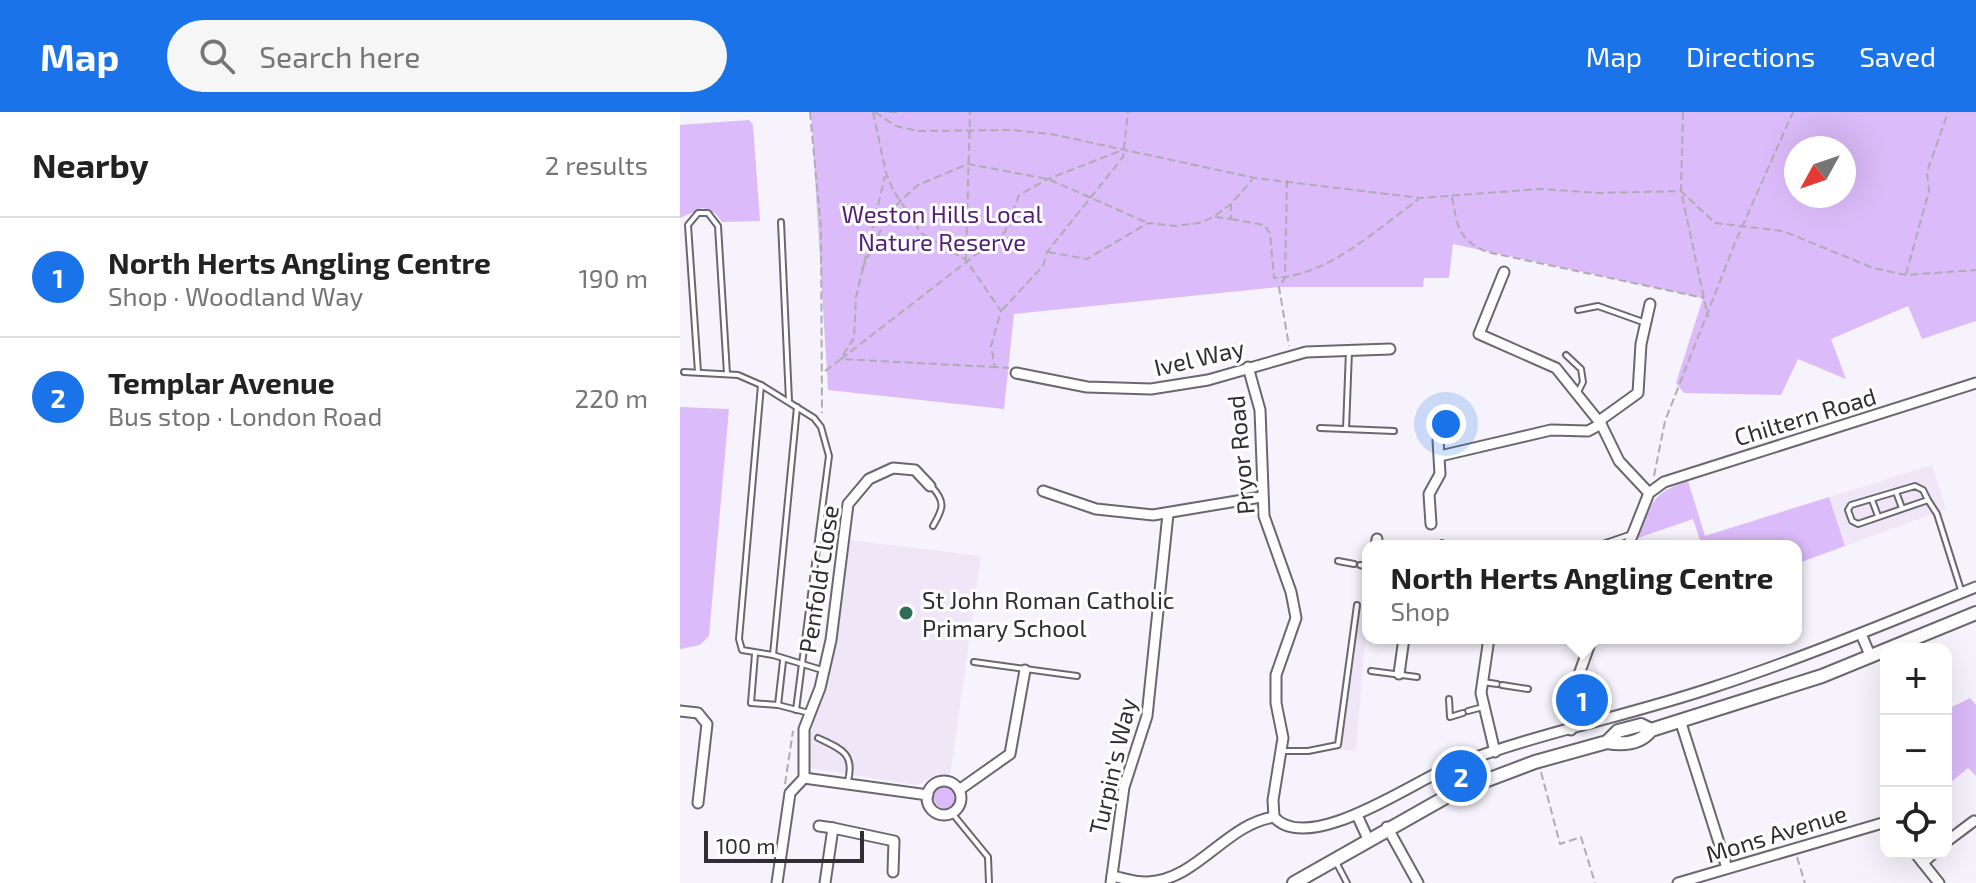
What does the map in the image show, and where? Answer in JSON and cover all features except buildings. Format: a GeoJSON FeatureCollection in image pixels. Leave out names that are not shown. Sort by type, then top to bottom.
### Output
{"type":"FeatureCollection","features":[{"type":"Feature","properties":{"kind":"main road"},"geometry":{"type":"LineString","coordinates":[[1294,883],[1387,827],[1453,793],[1535,762],[1607,742],[1622,745],[1644,738],[1651,730],[1822,676],[1975,616]]}},
{"type":"Feature","properties":{"kind":"street"},"geometry":{"type":"LineString","coordinates":[[1504,272],[1479,334],[1548,362],[1600,422],[1619,461],[1653,490],[1630,540]]}},
{"type":"Feature","properties":{"kind":"street"},"geometry":{"type":"LineString","coordinates":[[1440,456],[1551,430],[1588,431],[1638,393],[1650,304]]}},
{"type":"Feature","properties":{"kind":"street","name":"Ivel Way"},"geometry":{"type":"LineString","coordinates":[[1016,373],[1087,387],[1151,389],[1199,382],[1290,355],[1349,348],[1390,349]]}},
{"type":"Feature","properties":{"kind":"street","name":"Pryor Road"},"geometry":{"type":"LineString","coordinates":[[1248,367],[1260,410],[1261,497],[1270,540],[1295,607],[1296,618],[1276,675],[1282,751],[1273,800],[1274,817]]}},
{"type":"Feature","properties":{"kind":"street","name":"Chiltern Road"},"geometry":{"type":"LineString","coordinates":[[1653,490],[1672,478],[1976,383]]}},
{"type":"Feature","properties":{"kind":"street"},"geometry":{"type":"LineString","coordinates":[[1431,524],[1428,500],[1439,480],[1438,440]]}},
{"type":"Feature","properties":{"kind":"street","name":"Penfold Close"},"geometry":{"type":"LineString","coordinates":[[804,778],[803,743],[809,713],[824,671],[842,566],[845,514],[852,497],[869,479],[900,467],[915,470],[930,486]]}},
{"type":"Feature","properties":{"kind":"street"},"geometry":{"type":"LineString","coordinates":[[1043,491],[1096,509],[1168,514],[1261,497]]}},
{"type":"Feature","properties":{"kind":"street","name":"Turpin's Way"},"geometry":{"type":"LineString","coordinates":[[1111,879],[1124,787],[1147,716],[1168,514]]}},
{"type":"Feature","properties":{"kind":"street"},"geometry":{"type":"LineString","coordinates":[[1111,879],[1147,882],[1169,877],[1240,827],[1274,817],[1286,825],[1323,827],[1357,815],[1434,773],[1713,688],[1861,634],[1976,587]]}},
{"type":"Feature","properties":{"kind":"street"},"geometry":{"type":"LineString","coordinates":[[1861,634],[1870,655]]}},
{"type":"Feature","properties":{"kind":"street"},"geometry":{"type":"LineString","coordinates":[[1399,674],[1403,644]]}},
{"type":"Feature","properties":{"kind":"street"},"geometry":{"type":"LineString","coordinates":[[1488,644],[1482,681],[1483,707],[1495,752]]}},
{"type":"Feature","properties":{"kind":"street"},"geometry":{"type":"LineString","coordinates":[[1571,730],[1572,694],[1590,644]]}},
{"type":"Feature","properties":{"kind":"street"},"geometry":{"type":"LineString","coordinates":[[959,790],[1010,754],[1025,670]]}},
{"type":"Feature","properties":{"kind":"street"},"geometry":{"type":"LineString","coordinates":[[680,711],[698,713],[707,724],[698,803]]}},
{"type":"Feature","properties":{"kind":"street"},"geometry":{"type":"LineString","coordinates":[[1680,720],[1727,868]]}},
{"type":"Feature","properties":{"kind":"street"},"geometry":{"type":"LineString","coordinates":[[1543,738],[1549,758]]}},
{"type":"Feature","properties":{"kind":"street"},"geometry":{"type":"LineString","coordinates":[[777,883],[790,793],[804,778],[928,795]]}},
{"type":"Feature","properties":{"kind":"street"},"geometry":{"type":"LineString","coordinates":[[943,781],[959,790],[959,806],[952,813],[936,812],[928,795],[931,788],[943,781]]}},
{"type":"Feature","properties":{"kind":"street"},"geometry":{"type":"LineString","coordinates":[[1357,815],[1368,839]]}},
{"type":"Feature","properties":{"kind":"street"},"geometry":{"type":"LineString","coordinates":[[1952,838],[1974,821]]}},
{"type":"Feature","properties":{"kind":"street","name":"Mons Avenue"},"geometry":{"type":"LineString","coordinates":[[1678,883],[1880,824]]}},
{"type":"Feature","properties":{"kind":"street"},"geometry":{"type":"LineString","coordinates":[[819,826],[894,841],[893,872]]}},
{"type":"Feature","properties":{"kind":"street"},"geometry":{"type":"LineString","coordinates":[[1387,827],[1418,883]]}},
{"type":"Feature","properties":{"kind":"street"},"geometry":{"type":"LineString","coordinates":[[825,883],[833,828]]}},
{"type":"Feature","properties":{"kind":"street"},"geometry":{"type":"LineString","coordinates":[[1920,859],[1939,883]]}},
{"type":"Feature","properties":{"kind":"street"},"geometry":{"type":"LineString","coordinates":[[1923,863],[1927,859]]}},
{"type":"Feature","properties":{"kind":"lane"},"geometry":{"type":"LineString","coordinates":[[698,372],[688,225],[698,213],[708,213],[718,226],[727,374]]}},
{"type":"Feature","properties":{"kind":"lane"},"geometry":{"type":"LineString","coordinates":[[781,222],[789,401]]}},
{"type":"Feature","properties":{"kind":"lane"},"geometry":{"type":"LineString","coordinates":[[1578,310],[1598,306],[1646,322]]}},
{"type":"Feature","properties":{"kind":"lane"},"geometry":{"type":"LineString","coordinates":[[1346,429],[1349,348]]}},
{"type":"Feature","properties":{"kind":"lane"},"geometry":{"type":"LineString","coordinates":[[1566,355],[1583,373],[1577,394]]}},
{"type":"Feature","properties":{"kind":"lane"},"geometry":{"type":"LineString","coordinates":[[684,372],[727,374],[761,385],[789,401],[821,427],[829,456],[796,710]]}},
{"type":"Feature","properties":{"kind":"lane"},"geometry":{"type":"LineString","coordinates":[[761,385],[739,639],[742,650],[773,655],[783,661],[824,671]]}},
{"type":"Feature","properties":{"kind":"lane"},"geometry":{"type":"LineString","coordinates":[[773,655],[797,407]]}},
{"type":"Feature","properties":{"kind":"lane"},"geometry":{"type":"LineString","coordinates":[[1320,428],[1394,431]]}},
{"type":"Feature","properties":{"kind":"lane"},"geometry":{"type":"LineString","coordinates":[[930,486],[942,499],[943,509],[933,526]]}},
{"type":"Feature","properties":{"kind":"lane"},"geometry":{"type":"LineString","coordinates":[[1928,500],[1858,524],[1852,521],[1848,510],[1851,505],[1919,487],[1928,500],[1937,514],[1962,593]]}},
{"type":"Feature","properties":{"kind":"lane"},"geometry":{"type":"LineString","coordinates":[[1896,492],[1902,508]]}},
{"type":"Feature","properties":{"kind":"lane"},"geometry":{"type":"LineString","coordinates":[[1872,499],[1878,516]]}},
{"type":"Feature","properties":{"kind":"lane"},"geometry":{"type":"LineString","coordinates":[[1614,540],[1632,534]]}},
{"type":"Feature","properties":{"kind":"lane"},"geometry":{"type":"LineString","coordinates":[[1338,561],[1362,566]]}},
{"type":"Feature","properties":{"kind":"lane"},"geometry":{"type":"LineString","coordinates":[[1282,751],[1308,751],[1338,745],[1357,605]]}},
{"type":"Feature","properties":{"kind":"lane"},"geometry":{"type":"LineString","coordinates":[[755,654],[751,703],[778,705],[809,713]]}},
{"type":"Feature","properties":{"kind":"lane"},"geometry":{"type":"LineString","coordinates":[[778,705],[783,661]]}},
{"type":"Feature","properties":{"kind":"lane"},"geometry":{"type":"LineString","coordinates":[[974,662],[1077,676]]}},
{"type":"Feature","properties":{"kind":"lane"},"geometry":{"type":"LineString","coordinates":[[1371,671],[1417,677]]}},
{"type":"Feature","properties":{"kind":"lane"},"geometry":{"type":"LineString","coordinates":[[1482,681],[1528,689]]}},
{"type":"Feature","properties":{"kind":"lane"},"geometry":{"type":"LineString","coordinates":[[1449,699],[1450,717],[1483,707]]}},
{"type":"Feature","properties":{"kind":"lane"},"geometry":{"type":"LineString","coordinates":[[818,738],[845,751],[849,757],[847,784]]}},
{"type":"Feature","properties":{"kind":"lane"},"geometry":{"type":"LineString","coordinates":[[952,813],[988,857],[989,883]]}},
{"type":"Feature","properties":{"kind":"lane"},"geometry":{"type":"LineString","coordinates":[[1334,858],[1347,883]]}},
{"type":"Feature","properties":{"kind":"path"},"geometry":{"type":"LineString","coordinates":[[810,112],[821,229],[821,427]]}},
{"type":"Feature","properties":{"kind":"path"},"geometry":{"type":"LineString","coordinates":[[874,112],[896,126],[918,131],[1051,134],[1255,178],[1420,198],[1540,189],[1600,193],[1681,191],[1715,223],[1792,234],[1873,268],[1906,275],[1976,270]]}},
{"type":"Feature","properties":{"kind":"path"},"geometry":{"type":"LineString","coordinates":[[874,112],[886,173],[921,233],[966,260],[1001,311]]}},
{"type":"Feature","properties":{"kind":"path"},"geometry":{"type":"LineString","coordinates":[[889,112],[898,112]]}},
{"type":"Feature","properties":{"kind":"path"},"geometry":{"type":"LineString","coordinates":[[966,260],[970,112]]}},
{"type":"Feature","properties":{"kind":"path"},"geometry":{"type":"LineString","coordinates":[[995,367],[991,346],[1001,311],[1043,266],[1047,252],[1123,157],[1121,151],[1128,112]]}},
{"type":"Feature","properties":{"kind":"path"},"geometry":{"type":"LineString","coordinates":[[1683,112],[1681,191],[1708,318]]}},
{"type":"Feature","properties":{"kind":"path"},"geometry":{"type":"LineString","coordinates":[[1653,490],[1655,457],[1665,421],[1793,112]]}},
{"type":"Feature","properties":{"kind":"path"},"geometry":{"type":"LineString","coordinates":[[1906,275],[1929,191],[1927,172],[1948,112]]}},
{"type":"Feature","properties":{"kind":"path"},"geometry":{"type":"LineString","coordinates":[[823,372],[1005,232],[1019,195],[1048,179],[1121,151]]}},
{"type":"Feature","properties":{"kind":"path"},"geometry":{"type":"LineString","coordinates":[[862,269],[888,215],[901,200],[918,185],[968,164],[1048,179],[1148,223],[1176,226],[1199,223],[1213,217],[1231,204],[1255,178]]}},
{"type":"Feature","properties":{"kind":"path"},"geometry":{"type":"LineString","coordinates":[[841,359],[854,338],[862,269],[886,173]]}},
{"type":"Feature","properties":{"kind":"path"},"geometry":{"type":"LineString","coordinates":[[1287,180],[1285,278],[1279,287],[1290,355]]}},
{"type":"Feature","properties":{"kind":"path"},"geometry":{"type":"LineString","coordinates":[[1452,196],[1458,228],[1469,244],[1487,252],[1704,298]]}},
{"type":"Feature","properties":{"kind":"path"},"geometry":{"type":"LineString","coordinates":[[1213,217],[1264,225],[1270,233],[1274,278],[1285,278],[1336,259],[1420,198]]}},
{"type":"Feature","properties":{"kind":"path"},"geometry":{"type":"LineString","coordinates":[[1231,204],[1231,219]]}},
{"type":"Feature","properties":{"kind":"path"},"geometry":{"type":"LineString","coordinates":[[1047,252],[1087,259],[1148,223]]}},
{"type":"Feature","properties":{"kind":"path"},"geometry":{"type":"LineString","coordinates":[[841,359],[1011,368],[1016,373]]}},
{"type":"Feature","properties":{"kind":"path"},"geometry":{"type":"LineString","coordinates":[[785,784],[796,710]]}},
{"type":"Feature","properties":{"kind":"path"},"geometry":{"type":"LineString","coordinates":[[1535,762],[1542,774],[1560,844],[1581,837],[1595,883]]}},
{"type":"Feature","properties":{"kind":"path"},"geometry":{"type":"LineString","coordinates":[[1794,848],[1805,883]]}},
{"type":"Feature","properties":{"kind":"shaded area"},"geometry":{"type":"Polygon","coordinates":[[[1932,465],[1946,509],[1845,546],[1829,497],[1932,465]]]}},
{"type":"Feature","properties":{"kind":"shaded area","name":"St John Roman Catholic Primary School"},"geometry":{"type":"Polygon","coordinates":[[[850,540],[981,556],[950,777],[939,776],[916,785],[809,768],[808,738],[830,670],[850,540]]]}},
{"type":"Feature","properties":{"kind":"shaded area"},"geometry":{"type":"Polygon","coordinates":[[[1354,604],[1362,605],[1362,644],[1365,644],[1356,751],[1331,749],[1288,755],[1288,750],[1333,743],[1354,604]]]}},
{"type":"Feature","properties":{"kind":"shaded area"},"geometry":{"type":"Polygon","coordinates":[[[1593,657],[1610,710],[1582,719],[1576,713],[1576,704],[1593,657]]]}},
{"type":"Feature","properties":{"kind":"green space","name":"Weston Hills Local Nature Reserve"},"geometry":{"type":"Polygon","coordinates":[[[811,112],[1976,112],[1976,321],[1922,339],[1908,306],[1831,339],[1846,379],[1798,359],[1781,395],[1684,393],[1676,383],[1703,298],[1453,244],[1449,278],[1424,278],[1423,287],[1279,287],[1014,314],[1004,409],[828,390],[811,112]]]}},
{"type":"Feature","properties":{"kind":"green space"},"geometry":{"type":"Polygon","coordinates":[[[749,120],[753,125],[760,221],[722,222],[715,213],[703,208],[680,218],[680,125],[749,120]]]}},
{"type":"Feature","properties":{"kind":"green space"},"geometry":{"type":"Polygon","coordinates":[[[680,407],[729,409],[709,636],[700,645],[680,649],[680,407]]]}},
{"type":"Feature","properties":{"kind":"green space"},"geometry":{"type":"Polygon","coordinates":[[[1688,481],[1705,536],[1829,497],[1845,546],[1802,562],[1802,540],[1700,540],[1693,519],[1638,538],[1654,501],[1676,485],[1688,481]]]}},
{"type":"Feature","properties":{"kind":"green space"},"geometry":{"type":"Polygon","coordinates":[[[1970,698],[1976,705],[1976,776],[1968,768],[1952,781],[1952,715],[1952,707],[1970,698]]]}},
{"type":"Feature","properties":{"kind":"green space"},"geometry":{"type":"Polygon","coordinates":[[[946,785],[955,788],[958,797],[955,806],[946,809],[937,806],[934,797],[937,788],[946,785]]]}},
{"type":"Feature","properties":{"kind":"place","name":"St John Roman Catholic Primary School"},"geometry":{"type":"Point","coordinates":[906,613]}},
{"type":"Feature","properties":{"kind":"place","name":"North Herts Angling Centre"},"geometry":{"type":"Point","coordinates":[1582,700]}},
{"type":"Feature","properties":{"kind":"place","name":"Templar Avenue"},"geometry":{"type":"Point","coordinates":[1461,776]}}]}
